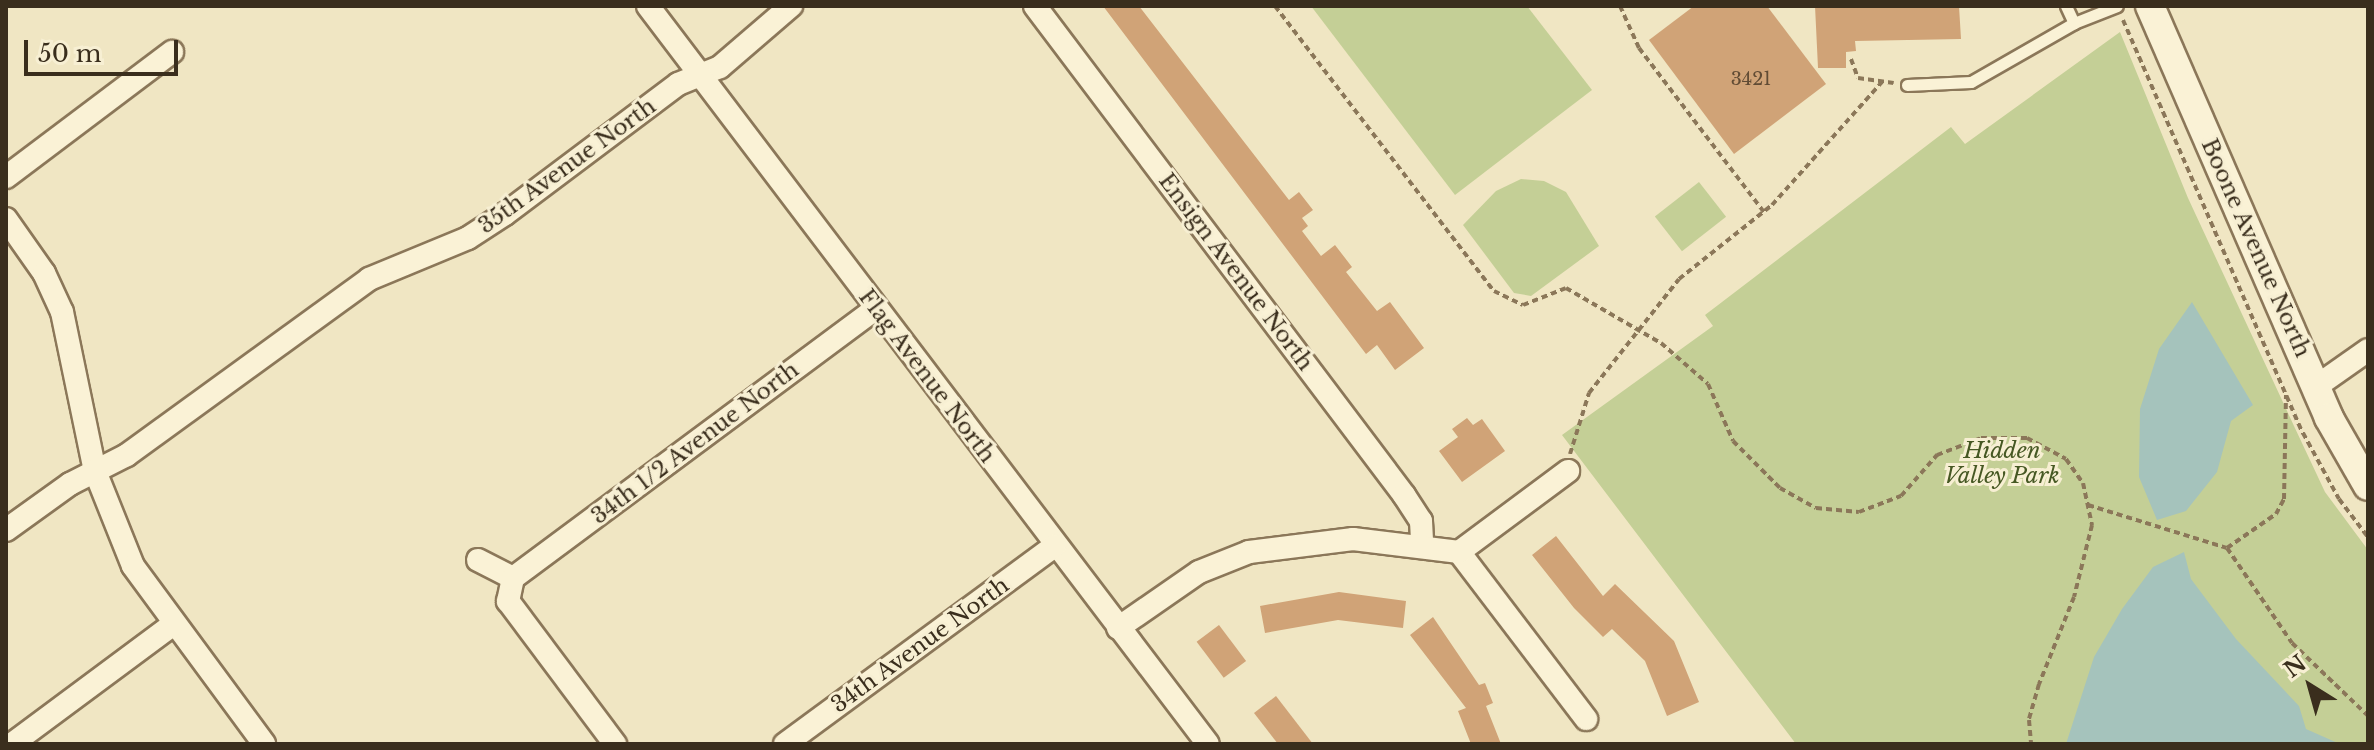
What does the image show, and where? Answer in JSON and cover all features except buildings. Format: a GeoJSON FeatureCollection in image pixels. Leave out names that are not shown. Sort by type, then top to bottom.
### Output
{"type":"FeatureCollection","features":[{"type":"Feature","properties":{"kind":"street","name":"Flag Avenue North"},"geometry":{"type":"LineString","coordinates":[[648,6],[1208,744]]}},
{"type":"Feature","properties":{"kind":"street","name":"35th Avenue North"},"geometry":{"type":"LineString","coordinates":[[6,530],[95,471],[127,455],[369,279],[468,238],[700,74],[720,67],[791,6]]}},
{"type":"Feature","properties":{"kind":"street","name":"Ensign Avenue North"},"geometry":{"type":"LineString","coordinates":[[1035,6],[1404,495],[1421,521],[1422,543]]}},
{"type":"Feature","properties":{"kind":"street","name":"Boone Avenue North"},"geometry":{"type":"LineString","coordinates":[[2150,6],[2317,386],[2368,486]]}},
{"type":"Feature","properties":{"kind":"street"},"geometry":{"type":"LineString","coordinates":[[6,177],[172,52]]}},
{"type":"Feature","properties":{"kind":"street"},"geometry":{"type":"LineString","coordinates":[[6,219],[44,273],[62,312],[95,471],[133,566],[172,625],[264,744]]}},
{"type":"Feature","properties":{"kind":"street","name":"34th 1/2 Avenue North"},"geometry":{"type":"LineString","coordinates":[[513,578],[876,308]]}},
{"type":"Feature","properties":{"kind":"street"},"geometry":{"type":"LineString","coordinates":[[2317,386],[2368,350]]}},
{"type":"Feature","properties":{"kind":"street"},"geometry":{"type":"LineString","coordinates":[[1459,552],[1568,471]]}},
{"type":"Feature","properties":{"kind":"street"},"geometry":{"type":"LineString","coordinates":[[1118,628],[1199,572],[1249,552],[1353,539],[1422,543],[1459,552],[1586,719]]}},
{"type":"Feature","properties":{"kind":"street","name":"34th Avenue North"},"geometry":{"type":"LineString","coordinates":[[785,744],[1055,546]]}},
{"type":"Feature","properties":{"kind":"street"},"geometry":{"type":"LineString","coordinates":[[478,560],[513,578],[508,601],[615,744]]}},
{"type":"Feature","properties":{"kind":"street"},"geometry":{"type":"LineString","coordinates":[[12,744],[172,625]]}},
{"type":"Feature","properties":{"kind":"lane"},"geometry":{"type":"LineString","coordinates":[[2066,6],[2074,23]]}},
{"type":"Feature","properties":{"kind":"lane"},"geometry":{"type":"LineString","coordinates":[[1907,85],[1971,82],[2074,23],[2117,6]]}},
{"type":"Feature","properties":{"kind":"path"},"geometry":{"type":"LineString","coordinates":[[1275,6],[1494,291],[1523,305],[1566,288],[1683,359],[1708,384],[1733,441],[1780,488],[1816,508],[1859,512],[1901,496],[1937,455],[1970,441],[2004,435],[2027,438],[2066,459],[2083,483],[2092,525],[2085,563],[2039,684],[2029,720],[2031,744]]}},
{"type":"Feature","properties":{"kind":"path"},"geometry":{"type":"LineString","coordinates":[[1620,6],[1639,48],[1764,212]]}},
{"type":"Feature","properties":{"kind":"path"},"geometry":{"type":"LineString","coordinates":[[2117,6],[2286,394],[2339,499],[2368,537]]}},
{"type":"Feature","properties":{"kind":"path"},"geometry":{"type":"LineString","coordinates":[[1851,59],[1858,78],[1907,85]]}},
{"type":"Feature","properties":{"kind":"path"},"geometry":{"type":"LineString","coordinates":[[1568,471],[1589,393],[1637,329],[1679,279],[1764,212],[1882,82]]}},
{"type":"Feature","properties":{"kind":"path"},"geometry":{"type":"LineString","coordinates":[[2227,548],[2276,514],[2284,499],[2286,394]]}},
{"type":"Feature","properties":{"kind":"path"},"geometry":{"type":"LineString","coordinates":[[2088,505],[2227,548],[2292,643],[2368,716]]}},
{"type":"Feature","properties":{"kind":"green space"},"geometry":{"type":"Polygon","coordinates":[[[1311,6],[1527,6],[1592,90],[1455,195],[1311,6]]]}},
{"type":"Feature","properties":{"kind":"green space","name":"Hidden Valley Park"},"geometry":{"type":"Polygon","coordinates":[[[2120,32],[2188,198],[2325,492],[2368,550],[2368,744],[1796,744],[1562,435],[1713,326],[1705,315],[1951,127],[1965,144],[2120,32]]]}},
{"type":"Feature","properties":{"kind":"green space"},"geometry":{"type":"Polygon","coordinates":[[[1521,179],[1544,181],[1566,192],[1599,246],[1531,296],[1514,293],[1463,225],[1496,191],[1521,179]]]}},
{"type":"Feature","properties":{"kind":"green space"},"geometry":{"type":"Polygon","coordinates":[[[1699,182],[1726,217],[1682,251],[1655,216],[1699,182]]]}},
{"type":"Feature","properties":{"kind":"water"},"geometry":{"type":"Polygon","coordinates":[[[2192,302],[2253,405],[2231,421],[2217,472],[2186,511],[2157,520],[2139,477],[2140,409],[2159,349],[2192,302]]]}},
{"type":"Feature","properties":{"kind":"water"},"geometry":{"type":"Polygon","coordinates":[[[2184,552],[2191,579],[2236,639],[2299,706],[2306,729],[2340,744],[2066,744],[2094,657],[2122,609],[2153,567],[2184,552]]]}}]}
